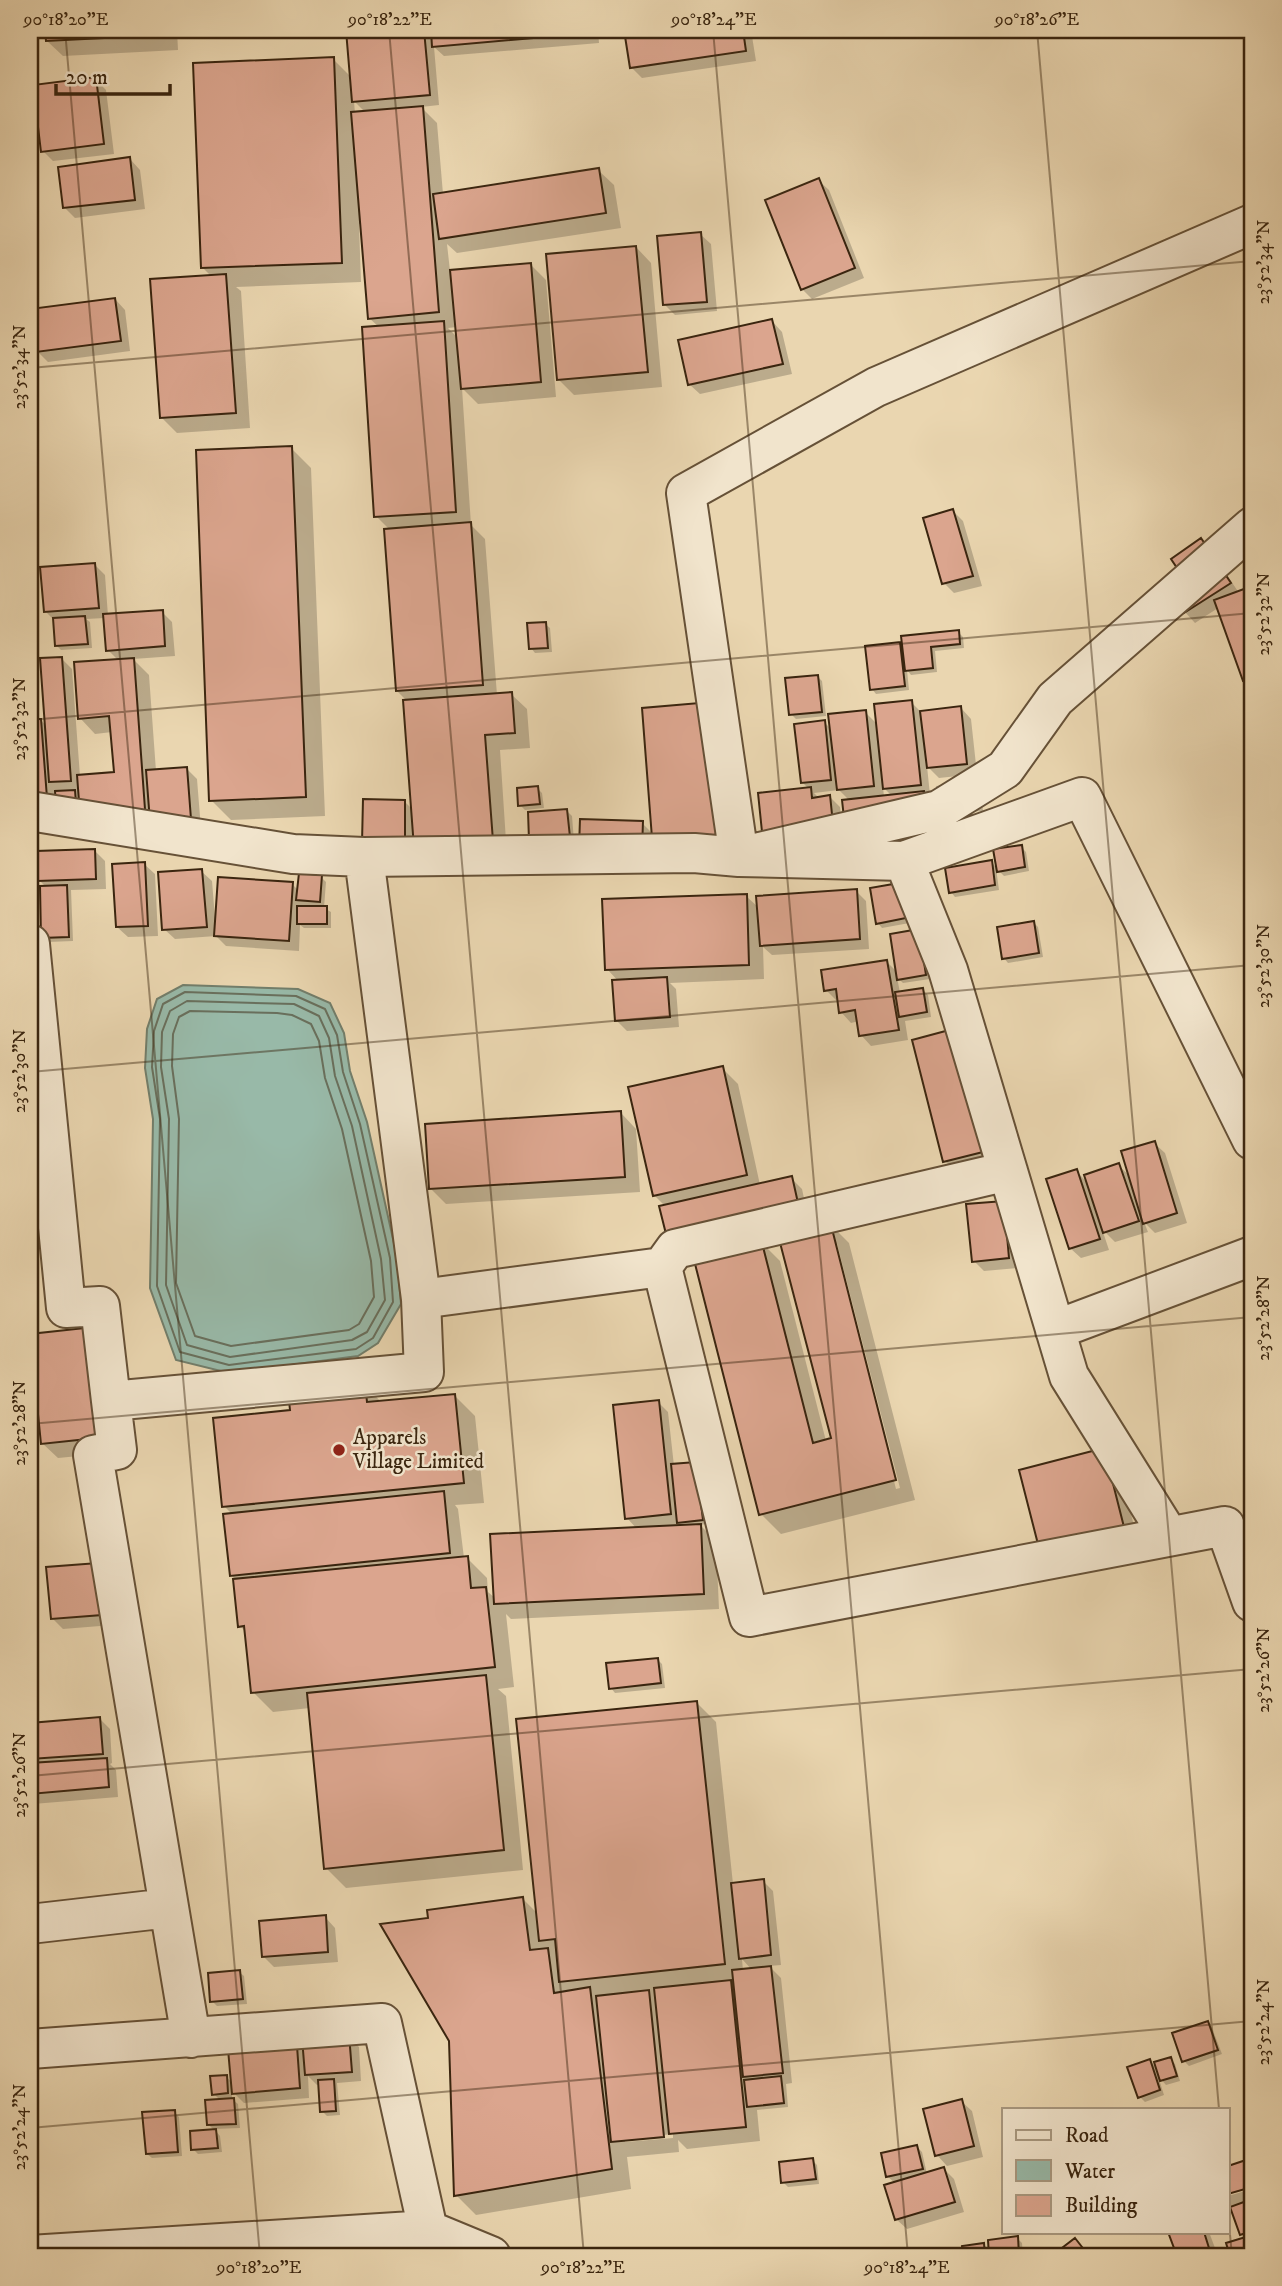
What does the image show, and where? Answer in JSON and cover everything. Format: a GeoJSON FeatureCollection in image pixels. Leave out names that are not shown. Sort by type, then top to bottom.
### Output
{"type":"FeatureCollection","features":[{"type":"Feature","properties":{"kind":"street"},"geometry":{"type":"LineString","coordinates":[[739,857],[686,493],[876,387],[1252,224]]}},
{"type":"Feature","properties":{"kind":"street"},"geometry":{"type":"LineString","coordinates":[[739,857],[939,810],[1004,769],[1055,699],[1252,527]]}},
{"type":"Feature","properties":{"kind":"street"},"geometry":{"type":"LineString","coordinates":[[30,811],[293,854],[364,857],[694,853],[739,857],[904,861],[1082,797],[1252,1140]]}},
{"type":"Feature","properties":{"kind":"street"},"geometry":{"type":"LineString","coordinates":[[111,1401],[424,1372],[421,1299],[364,857]]}},
{"type":"Feature","properties":{"kind":"street"},"geometry":{"type":"LineString","coordinates":[[904,861],[947,970],[1069,1376],[1169,1536]]}},
{"type":"Feature","properties":{"kind":"street"},"geometry":{"type":"LineString","coordinates":[[30,944],[40,1141],[66,1308],[100,1306],[117,1450],[93,1455],[191,2038]]}},
{"type":"Feature","properties":{"kind":"street"},"geometry":{"type":"LineString","coordinates":[[421,1299],[662,1267],[675,1249],[1008,1171]]}},
{"type":"Feature","properties":{"kind":"street"},"geometry":{"type":"LineString","coordinates":[[1055,1330],[1252,1256]]}},
{"type":"Feature","properties":{"kind":"street"},"geometry":{"type":"LineString","coordinates":[[662,1267],[749,1617],[1225,1526],[1252,1602]]}},
{"type":"Feature","properties":{"kind":"street"},"geometry":{"type":"LineString","coordinates":[[30,1924],[169,1908]]}},
{"type":"Feature","properties":{"kind":"street"},"geometry":{"type":"LineString","coordinates":[[30,2049],[382,2023],[428,2230]]}},
{"type":"Feature","properties":{"kind":"street"},"geometry":{"type":"LineString","coordinates":[[30,2255],[428,2230],[491,2256]]}},
{"type":"Feature","properties":{"kind":"water"},"geometry":{"type":"Polygon","coordinates":[[[183,985],[298,989],[330,1003],[344,1033],[350,1071],[367,1122],[397,1257],[401,1304],[378,1343],[358,1356],[229,1373],[176,1360],[150,1288],[153,1119],[145,1068],[147,1029],[157,999],[183,985]]]}},
{"type":"Feature","properties":{"kind":"building"},"geometry":{"type":"Polygon","coordinates":[[[45,30],[163,30],[163,35],[46,41],[45,30]]]}},
{"type":"Feature","properties":{"kind":"building"},"geometry":{"type":"Polygon","coordinates":[[[346,30],[424,30],[430,95],[352,102],[346,30]]]}},
{"type":"Feature","properties":{"kind":"building"},"geometry":{"type":"Polygon","coordinates":[[[431,30],[590,30],[590,33],[432,47],[431,30]]]}},
{"type":"Feature","properties":{"kind":"building"},"geometry":{"type":"Polygon","coordinates":[[[624,30],[743,30],[746,51],[630,68],[624,30]]]}},
{"type":"Feature","properties":{"kind":"building"},"geometry":{"type":"Polygon","coordinates":[[[334,57],[342,263],[201,268],[193,63],[334,57]]]}},
{"type":"Feature","properties":{"kind":"building"},"geometry":{"type":"Polygon","coordinates":[[[96,77],[104,144],[41,152],[33,85],[96,77]]]}},
{"type":"Feature","properties":{"kind":"building"},"geometry":{"type":"Polygon","coordinates":[[[423,106],[439,312],[368,319],[351,112],[423,106]]]}},
{"type":"Feature","properties":{"kind":"building"},"geometry":{"type":"Polygon","coordinates":[[[130,157],[135,200],[63,208],[58,167],[130,157]]]}},
{"type":"Feature","properties":{"kind":"building"},"geometry":{"type":"Polygon","coordinates":[[[599,168],[606,213],[439,239],[433,194],[599,168]]]}},
{"type":"Feature","properties":{"kind":"building"},"geometry":{"type":"Polygon","coordinates":[[[819,178],[855,268],[801,290],[765,200],[819,178]]]}},
{"type":"Feature","properties":{"kind":"building"},"geometry":{"type":"Polygon","coordinates":[[[701,232],[707,302],[663,305],[657,236],[701,232]]]}},
{"type":"Feature","properties":{"kind":"building"},"geometry":{"type":"Polygon","coordinates":[[[636,246],[648,372],[557,380],[546,254],[636,246]]]}},
{"type":"Feature","properties":{"kind":"building"},"geometry":{"type":"Polygon","coordinates":[[[531,263],[541,382],[461,389],[450,270],[531,263]]]}},
{"type":"Feature","properties":{"kind":"building"},"geometry":{"type":"Polygon","coordinates":[[[226,274],[236,413],[160,418],[150,279],[226,274]]]}},
{"type":"Feature","properties":{"kind":"building"},"geometry":{"type":"Polygon","coordinates":[[[115,298],[121,341],[36,352],[30,309],[115,298]]]}},
{"type":"Feature","properties":{"kind":"building"},"geometry":{"type":"Polygon","coordinates":[[[772,319],[783,364],[688,385],[678,340],[772,319]]]}},
{"type":"Feature","properties":{"kind":"building"},"geometry":{"type":"Polygon","coordinates":[[[444,321],[456,512],[374,517],[362,327],[444,321]]]}},
{"type":"Feature","properties":{"kind":"building"},"geometry":{"type":"Polygon","coordinates":[[[292,446],[306,797],[209,801],[196,450],[292,446]]]}},
{"type":"Feature","properties":{"kind":"building"},"geometry":{"type":"Polygon","coordinates":[[[953,509],[973,576],[942,584],[923,518],[953,509]]]}},
{"type":"Feature","properties":{"kind":"building"},"geometry":{"type":"Polygon","coordinates":[[[471,522],[483,685],[396,691],[384,529],[471,522]]]}},
{"type":"Feature","properties":{"kind":"building"},"geometry":{"type":"Polygon","coordinates":[[[1201,538],[1231,583],[1184,613],[1170,593],[1187,583],[1171,559],[1201,538]]]}},
{"type":"Feature","properties":{"kind":"building"},"geometry":{"type":"Polygon","coordinates":[[[95,563],[99,608],[44,612],[40,567],[95,563]]]}},
{"type":"Feature","properties":{"kind":"building"},"geometry":{"type":"Polygon","coordinates":[[[1252,586],[1252,677],[1243,681],[1214,600],[1252,586]]]}},
{"type":"Feature","properties":{"kind":"building"},"geometry":{"type":"Polygon","coordinates":[[[163,610],[165,646],[106,651],[103,614],[163,610]]]}},
{"type":"Feature","properties":{"kind":"building"},"geometry":{"type":"Polygon","coordinates":[[[85,616],[88,644],[55,646],[53,618],[85,616]]]}},
{"type":"Feature","properties":{"kind":"building"},"geometry":{"type":"Polygon","coordinates":[[[546,622],[548,648],[529,649],[527,623],[546,622]]]}},
{"type":"Feature","properties":{"kind":"building"},"geometry":{"type":"Polygon","coordinates":[[[959,630],[960,644],[931,647],[933,668],[905,671],[901,636],[959,630]]]}},
{"type":"Feature","properties":{"kind":"building"},"geometry":{"type":"Polygon","coordinates":[[[900,642],[905,686],[870,690],[865,646],[900,642]]]}},
{"type":"Feature","properties":{"kind":"building"},"geometry":{"type":"Polygon","coordinates":[[[62,657],[71,781],[49,782],[40,658],[62,657]]]}},
{"type":"Feature","properties":{"kind":"building"},"geometry":{"type":"Polygon","coordinates":[[[134,658],[146,823],[81,828],[77,775],[114,772],[109,716],[78,719],[74,662],[134,658]]]}},
{"type":"Feature","properties":{"kind":"building"},"geometry":{"type":"Polygon","coordinates":[[[818,675],[822,712],[789,715],[785,678],[818,675]]]}},
{"type":"Feature","properties":{"kind":"building"},"geometry":{"type":"Polygon","coordinates":[[[512,692],[515,733],[485,735],[493,841],[414,848],[403,700],[512,692]]]}},
{"type":"Feature","properties":{"kind":"building"},"geometry":{"type":"Polygon","coordinates":[[[912,700],[921,785],[883,789],[874,704],[912,700]]]}},
{"type":"Feature","properties":{"kind":"building"},"geometry":{"type":"Polygon","coordinates":[[[711,702],[722,846],[653,851],[642,708],[711,702]]]}},
{"type":"Feature","properties":{"kind":"building"},"geometry":{"type":"Polygon","coordinates":[[[961,706],[967,764],[927,768],[920,711],[961,706]]]}},
{"type":"Feature","properties":{"kind":"building"},"geometry":{"type":"Polygon","coordinates":[[[866,710],[874,786],[837,790],[828,714],[866,710]]]}},
{"type":"Feature","properties":{"kind":"building"},"geometry":{"type":"Polygon","coordinates":[[[30,719],[41,719],[47,798],[30,800],[30,719]]]}},
{"type":"Feature","properties":{"kind":"building"},"geometry":{"type":"Polygon","coordinates":[[[825,720],[831,780],[801,783],[794,724],[825,720]]]}},
{"type":"Feature","properties":{"kind":"building"},"geometry":{"type":"Polygon","coordinates":[[[187,767],[191,819],[150,822],[146,770],[187,767]]]}},
{"type":"Feature","properties":{"kind":"building"},"geometry":{"type":"Polygon","coordinates":[[[538,786],[540,804],[518,806],[517,788],[538,786]]]}},
{"type":"Feature","properties":{"kind":"building"},"geometry":{"type":"Polygon","coordinates":[[[811,787],[812,798],[830,795],[836,853],[765,861],[758,793],[811,787]]]}},
{"type":"Feature","properties":{"kind":"building"},"geometry":{"type":"Polygon","coordinates":[[[75,790],[77,817],[57,819],[55,791],[75,790]]]}},
{"type":"Feature","properties":{"kind":"building"},"geometry":{"type":"Polygon","coordinates":[[[924,791],[930,845],[848,854],[842,800],[924,791]]]}},
{"type":"Feature","properties":{"kind":"building"},"geometry":{"type":"Polygon","coordinates":[[[363,799],[405,800],[405,843],[362,843],[363,799]]]}},
{"type":"Feature","properties":{"kind":"building"},"geometry":{"type":"Polygon","coordinates":[[[567,809],[570,837],[529,840],[528,812],[567,809]]]}},
{"type":"Feature","properties":{"kind":"building"},"geometry":{"type":"Polygon","coordinates":[[[580,819],[643,821],[642,851],[579,848],[580,819]]]}},
{"type":"Feature","properties":{"kind":"building"},"geometry":{"type":"Polygon","coordinates":[[[1022,845],[1025,867],[997,872],[993,849],[1022,845]]]}},
{"type":"Feature","properties":{"kind":"building"},"geometry":{"type":"Polygon","coordinates":[[[95,849],[96,879],[37,881],[36,851],[95,849]]]}},
{"type":"Feature","properties":{"kind":"building"},"geometry":{"type":"Polygon","coordinates":[[[992,860],[995,885],[949,893],[945,868],[992,860]]]}},
{"type":"Feature","properties":{"kind":"building"},"geometry":{"type":"Polygon","coordinates":[[[145,862],[148,926],[116,927],[112,864],[145,862]]]}},
{"type":"Feature","properties":{"kind":"building"},"geometry":{"type":"Polygon","coordinates":[[[202,869],[207,927],[162,930],[158,872],[202,869]]]}},
{"type":"Feature","properties":{"kind":"building"},"geometry":{"type":"Polygon","coordinates":[[[299,873],[322,875],[320,902],[296,900],[299,873]]]}},
{"type":"Feature","properties":{"kind":"building"},"geometry":{"type":"Polygon","coordinates":[[[218,877],[293,882],[289,941],[214,936],[218,877]]]}},
{"type":"Feature","properties":{"kind":"building"},"geometry":{"type":"Polygon","coordinates":[[[905,882],[911,917],[876,924],[870,888],[905,882]]]}},
{"type":"Feature","properties":{"kind":"building"},"geometry":{"type":"Polygon","coordinates":[[[67,885],[69,937],[41,938],[40,886],[67,885]]]}},
{"type":"Feature","properties":{"kind":"building"},"geometry":{"type":"Polygon","coordinates":[[[857,889],[860,939],[760,946],[756,896],[857,889]]]}},
{"type":"Feature","properties":{"kind":"building"},"geometry":{"type":"Polygon","coordinates":[[[747,894],[749,965],[605,970],[602,899],[747,894]]]}},
{"type":"Feature","properties":{"kind":"building"},"geometry":{"type":"Polygon","coordinates":[[[297,906],[327,906],[327,924],[297,924],[297,906]]]}},
{"type":"Feature","properties":{"kind":"building"},"geometry":{"type":"Polygon","coordinates":[[[1034,921],[1039,953],[1002,959],[997,927],[1034,921]]]}},
{"type":"Feature","properties":{"kind":"building"},"geometry":{"type":"Polygon","coordinates":[[[919,929],[926,975],[897,980],[890,934],[919,929]]]}},
{"type":"Feature","properties":{"kind":"building"},"geometry":{"type":"Polygon","coordinates":[[[887,960],[899,1030],[859,1036],[855,1010],[839,1013],[836,989],[824,991],[821,970],[887,960]]]}},
{"type":"Feature","properties":{"kind":"building"},"geometry":{"type":"Polygon","coordinates":[[[667,977],[670,1017],[615,1021],[612,980],[667,977]]]}},
{"type":"Feature","properties":{"kind":"building"},"geometry":{"type":"Polygon","coordinates":[[[923,988],[927,1012],[899,1017],[895,992],[923,988]]]}},
{"type":"Feature","properties":{"kind":"building"},"geometry":{"type":"Polygon","coordinates":[[[953,1029],[983,1152],[943,1162],[912,1040],[953,1029]]]}},
{"type":"Feature","properties":{"kind":"building"},"geometry":{"type":"Polygon","coordinates":[[[723,1066],[747,1175],[653,1196],[628,1087],[723,1066]]]}},
{"type":"Feature","properties":{"kind":"building"},"geometry":{"type":"Polygon","coordinates":[[[621,1111],[625,1177],[429,1189],[425,1124],[621,1111]]]}},
{"type":"Feature","properties":{"kind":"building"},"geometry":{"type":"Polygon","coordinates":[[[1155,1141],[1177,1213],[1143,1224],[1121,1151],[1155,1141]]]}},
{"type":"Feature","properties":{"kind":"building"},"geometry":{"type":"Polygon","coordinates":[[[1119,1163],[1139,1221],[1103,1233],[1084,1175],[1119,1163]]]}},
{"type":"Feature","properties":{"kind":"building"},"geometry":{"type":"Polygon","coordinates":[[[1077,1169],[1100,1239],[1069,1249],[1046,1179],[1077,1169]]]}},
{"type":"Feature","properties":{"kind":"building"},"geometry":{"type":"Polygon","coordinates":[[[792,1176],[800,1212],[668,1242],[659,1206],[792,1176]]]}},
{"type":"Feature","properties":{"kind":"building"},"geometry":{"type":"Polygon","coordinates":[[[1004,1201],[1009,1258],[972,1262],[966,1204],[1004,1201]]]}},
{"type":"Feature","properties":{"kind":"building"},"geometry":{"type":"Polygon","coordinates":[[[830,1221],[896,1480],[759,1515],[693,1256],[761,1239],[813,1443],[831,1438],[778,1235],[830,1221]]]}},
{"type":"Feature","properties":{"kind":"building"},"geometry":{"type":"Polygon","coordinates":[[[94,1327],[106,1437],[41,1444],[30,1334],[94,1327]]]}},
{"type":"Feature","properties":{"kind":"building","name":"Apparels Village Limited"},"geometry":{"type":"Polygon","coordinates":[[[365,1383],[367,1402],[455,1394],[464,1483],[222,1507],[213,1418],[290,1410],[288,1392],[365,1383]]]}},
{"type":"Feature","properties":{"kind":"building"},"geometry":{"type":"Polygon","coordinates":[[[659,1400],[671,1514],[625,1519],[613,1405],[659,1400]]]}},
{"type":"Feature","properties":{"kind":"building"},"geometry":{"type":"Polygon","coordinates":[[[1104,1448],[1125,1531],[1040,1552],[1019,1470],[1104,1448]]]}},
{"type":"Feature","properties":{"kind":"building"},"geometry":{"type":"Polygon","coordinates":[[[696,1462],[703,1520],[677,1523],[671,1464],[696,1462]]]}},
{"type":"Feature","properties":{"kind":"building"},"geometry":{"type":"Polygon","coordinates":[[[444,1491],[450,1553],[230,1576],[223,1514],[444,1491]]]}},
{"type":"Feature","properties":{"kind":"building"},"geometry":{"type":"Polygon","coordinates":[[[701,1524],[704,1594],[494,1604],[490,1534],[701,1524]]]}},
{"type":"Feature","properties":{"kind":"building"},"geometry":{"type":"Polygon","coordinates":[[[468,1556],[471,1588],[486,1587],[495,1667],[251,1693],[244,1626],[238,1627],[233,1579],[468,1556]]]}},
{"type":"Feature","properties":{"kind":"building"},"geometry":{"type":"Polygon","coordinates":[[[111,1562],[115,1614],[51,1619],[46,1567],[111,1562]]]}},
{"type":"Feature","properties":{"kind":"building"},"geometry":{"type":"Polygon","coordinates":[[[658,1658],[661,1683],[609,1689],[606,1663],[658,1658]]]}},
{"type":"Feature","properties":{"kind":"building"},"geometry":{"type":"Polygon","coordinates":[[[486,1675],[504,1850],[324,1869],[307,1693],[486,1675]]]}},
{"type":"Feature","properties":{"kind":"building"},"geometry":{"type":"Polygon","coordinates":[[[697,1701],[725,1964],[559,1982],[555,1939],[539,1941],[516,1719],[697,1701]]]}},
{"type":"Feature","properties":{"kind":"building"},"geometry":{"type":"Polygon","coordinates":[[[100,1717],[103,1754],[30,1759],[30,1723],[100,1717]]]}},
{"type":"Feature","properties":{"kind":"building"},"geometry":{"type":"Polygon","coordinates":[[[107,1758],[109,1787],[30,1794],[30,1763],[107,1758]]]}},
{"type":"Feature","properties":{"kind":"building"},"geometry":{"type":"Polygon","coordinates":[[[764,1879],[771,1955],[739,1959],[731,1883],[764,1879]]]}},
{"type":"Feature","properties":{"kind":"building"},"geometry":{"type":"Polygon","coordinates":[[[523,1897],[530,1950],[548,1948],[554,1993],[590,1987],[612,2169],[454,2196],[449,2041],[380,1924],[428,1918],[427,1910],[523,1897]]]}},
{"type":"Feature","properties":{"kind":"building"},"geometry":{"type":"Polygon","coordinates":[[[326,1915],[328,1952],[262,1957],[259,1921],[326,1915]]]}},
{"type":"Feature","properties":{"kind":"building"},"geometry":{"type":"Polygon","coordinates":[[[771,1966],[783,2073],[743,2077],[732,1970],[771,1966]]]}},
{"type":"Feature","properties":{"kind":"building"},"geometry":{"type":"Polygon","coordinates":[[[240,1970],[243,1999],[210,2002],[208,1973],[240,1970]]]}},
{"type":"Feature","properties":{"kind":"building"},"geometry":{"type":"Polygon","coordinates":[[[731,1980],[746,2127],[669,2134],[654,1988],[731,1980]]]}},
{"type":"Feature","properties":{"kind":"building"},"geometry":{"type":"Polygon","coordinates":[[[649,1990],[664,2137],[611,2142],[596,1996],[649,1990]]]}},
{"type":"Feature","properties":{"kind":"building"},"geometry":{"type":"Polygon","coordinates":[[[1208,2021],[1218,2050],[1182,2062],[1172,2033],[1208,2021]]]}},
{"type":"Feature","properties":{"kind":"building"},"geometry":{"type":"Polygon","coordinates":[[[296,2032],[300,2088],[232,2094],[227,2038],[296,2032]]]}},
{"type":"Feature","properties":{"kind":"building"},"geometry":{"type":"Polygon","coordinates":[[[349,2034],[352,2072],[305,2075],[302,2038],[349,2034]]]}},
{"type":"Feature","properties":{"kind":"building"},"geometry":{"type":"Polygon","coordinates":[[[1171,2057],[1177,2076],[1160,2081],[1154,2062],[1171,2057]]]}},
{"type":"Feature","properties":{"kind":"building"},"geometry":{"type":"Polygon","coordinates":[[[1150,2059],[1160,2090],[1138,2098],[1127,2067],[1150,2059]]]}},
{"type":"Feature","properties":{"kind":"building"},"geometry":{"type":"Polygon","coordinates":[[[227,2075],[228,2093],[212,2095],[210,2076],[227,2075]]]}},
{"type":"Feature","properties":{"kind":"building"},"geometry":{"type":"Polygon","coordinates":[[[781,2076],[784,2103],[747,2107],[744,2080],[781,2076]]]}},
{"type":"Feature","properties":{"kind":"building"},"geometry":{"type":"Polygon","coordinates":[[[334,2079],[336,2111],[320,2112],[318,2080],[334,2079]]]}},
{"type":"Feature","properties":{"kind":"building"},"geometry":{"type":"Polygon","coordinates":[[[234,2098],[236,2124],[207,2125],[205,2100],[234,2098]]]}},
{"type":"Feature","properties":{"kind":"building"},"geometry":{"type":"Polygon","coordinates":[[[962,2099],[974,2146],[935,2156],[923,2109],[962,2099]]]}},
{"type":"Feature","properties":{"kind":"building"},"geometry":{"type":"Polygon","coordinates":[[[175,2110],[178,2152],[146,2154],[142,2112],[175,2110]]]}},
{"type":"Feature","properties":{"kind":"building"},"geometry":{"type":"Polygon","coordinates":[[[216,2129],[218,2148],[191,2150],[190,2131],[216,2129]]]}},
{"type":"Feature","properties":{"kind":"building"},"geometry":{"type":"Polygon","coordinates":[[[917,2145],[923,2169],[886,2177],[881,2153],[917,2145]]]}},
{"type":"Feature","properties":{"kind":"building"},"geometry":{"type":"Polygon","coordinates":[[[813,2158],[816,2179],[781,2183],[779,2162],[813,2158]]]}},
{"type":"Feature","properties":{"kind":"building"},"geometry":{"type":"Polygon","coordinates":[[[1252,2158],[1252,2187],[1230,2193],[1230,2165],[1252,2158]]]}},
{"type":"Feature","properties":{"kind":"building"},"geometry":{"type":"Polygon","coordinates":[[[944,2167],[955,2202],[895,2220],[884,2185],[944,2167]]]}},
{"type":"Feature","properties":{"kind":"building"},"geometry":{"type":"Polygon","coordinates":[[[1252,2199],[1252,2231],[1240,2235],[1230,2207],[1252,2199]]]}},
{"type":"Feature","properties":{"kind":"building"},"geometry":{"type":"Polygon","coordinates":[[[1169,2234],[1205,2234],[1209,2248],[1177,2256],[1169,2234]]]}},
{"type":"Feature","properties":{"kind":"building"},"geometry":{"type":"Polygon","coordinates":[[[1252,2235],[1252,2256],[1230,2256],[1226,2243],[1252,2235]]]}},
{"type":"Feature","properties":{"kind":"building"},"geometry":{"type":"Polygon","coordinates":[[[1018,2236],[1019,2256],[989,2256],[988,2240],[1018,2236]]]}},
{"type":"Feature","properties":{"kind":"building"},"geometry":{"type":"Polygon","coordinates":[[[1075,2238],[1089,2256],[1054,2254],[1075,2238]]]}},
{"type":"Feature","properties":{"kind":"building"},"geometry":{"type":"Polygon","coordinates":[[[984,2243],[985,2256],[963,2256],[962,2246],[984,2243]]]}},
{"type":"Feature","properties":{"kind":"place","name":"Apparels Village Limited"},"geometry":{"type":"Point","coordinates":[339,1450]}}]}
